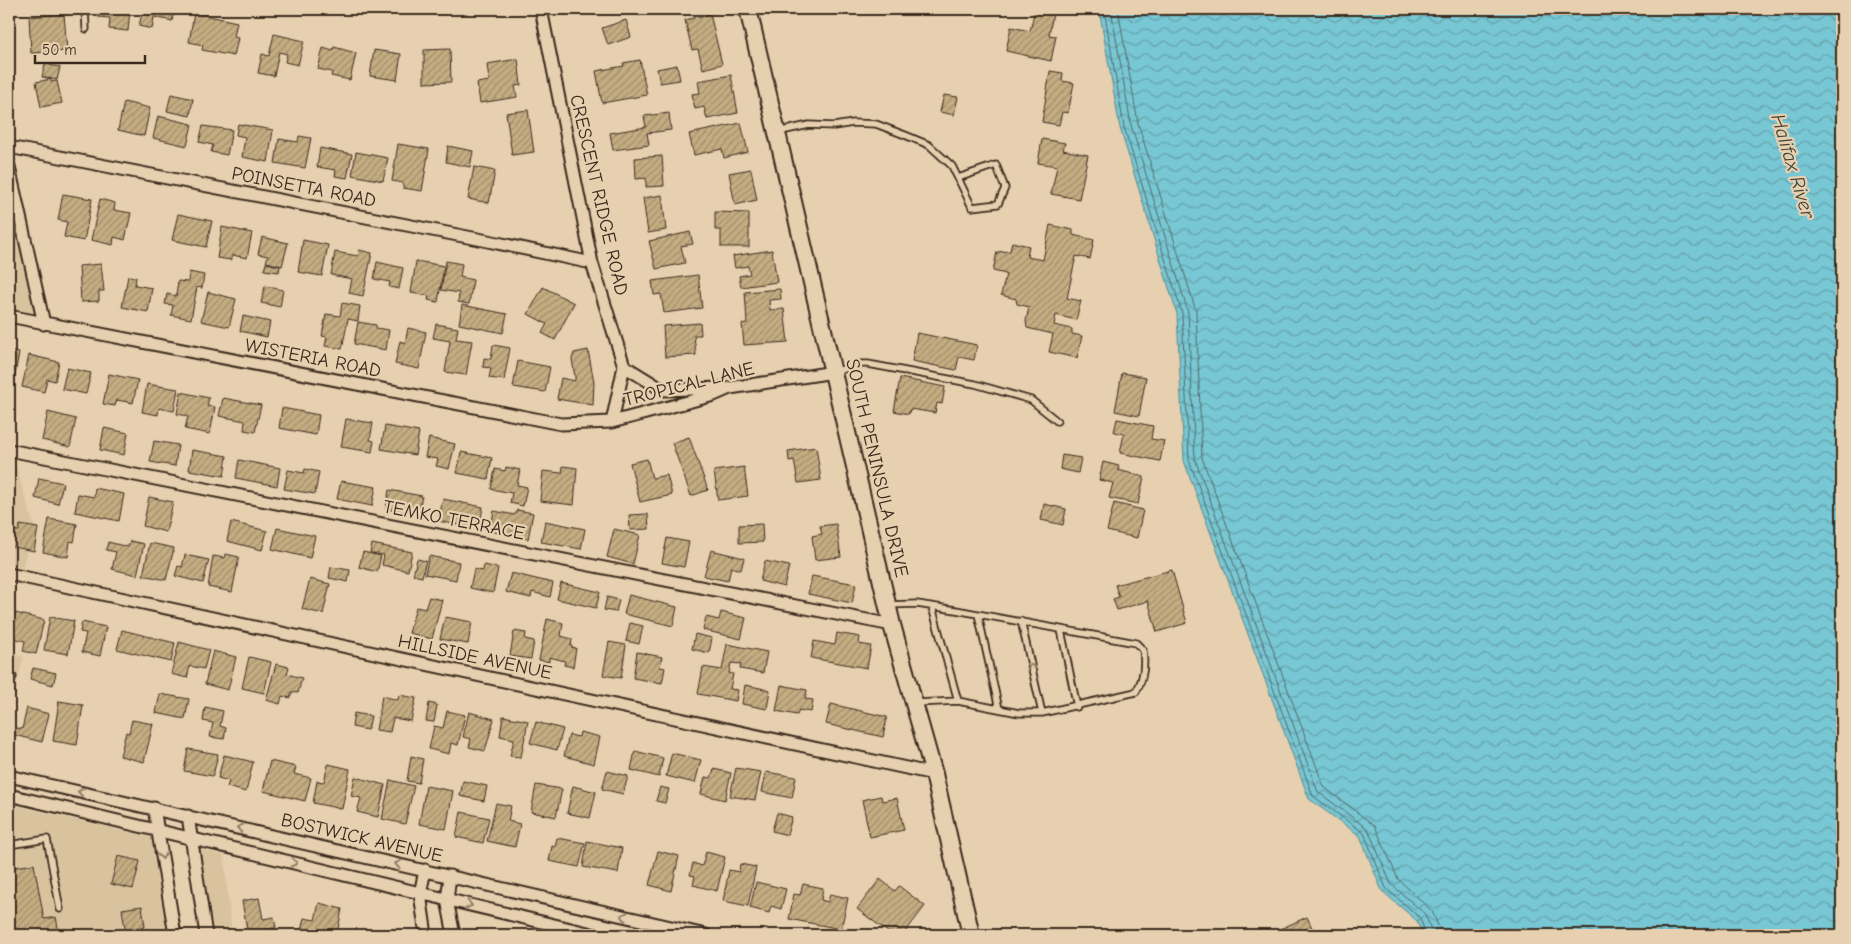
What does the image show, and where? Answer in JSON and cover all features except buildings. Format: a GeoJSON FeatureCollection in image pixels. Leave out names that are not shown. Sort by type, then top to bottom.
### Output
{"type":"FeatureCollection","features":[{"type":"Feature","properties":{"kind":"main road","name":"SOUTH PENINSULA DRIVE"},"geometry":{"type":"LineString","coordinates":[[748,9],[892,625],[934,774],[971,935]]}},
{"type":"Feature","properties":{"kind":"street","name":"CRESCENT RIDGE ROAD"},"geometry":{"type":"LineString","coordinates":[[541,9],[592,263],[624,366]]}},
{"type":"Feature","properties":{"kind":"street","name":"POINSETTA ROAD"},"geometry":{"type":"LineString","coordinates":[[9,147],[592,263]]}},
{"type":"Feature","properties":{"kind":"street"},"geometry":{"type":"LineString","coordinates":[[9,167],[44,324]]}},
{"type":"Feature","properties":{"kind":"street","name":"WISTERIA ROAD"},"geometry":{"type":"LineString","coordinates":[[9,316],[561,424],[612,422]]}},
{"type":"Feature","properties":{"kind":"street"},"geometry":{"type":"LineString","coordinates":[[612,422],[624,366],[664,390],[730,388]]}},
{"type":"Feature","properties":{"kind":"street","name":"TROPICAL LANE"},"geometry":{"type":"LineString","coordinates":[[612,422],[714,395],[730,388],[834,372]]}},
{"type":"Feature","properties":{"kind":"street","name":"TEMKO TERRACE"},"geometry":{"type":"LineString","coordinates":[[9,450],[892,625]]}},
{"type":"Feature","properties":{"kind":"street","name":"HILLSIDE AVENUE"},"geometry":{"type":"LineString","coordinates":[[9,574],[934,774]]}},
{"type":"Feature","properties":{"kind":"street","name":"BOSTWICK AVENUE"},"geometry":{"type":"LineString","coordinates":[[9,776],[425,870],[686,933],[706,935]]}},
{"type":"Feature","properties":{"kind":"street"},"geometry":{"type":"LineString","coordinates":[[9,795],[596,935]]}},
{"type":"Feature","properties":{"kind":"street"},"geometry":{"type":"LineString","coordinates":[[154,808],[175,935]]}},
{"type":"Feature","properties":{"kind":"street"},"geometry":{"type":"LineString","coordinates":[[188,816],[206,935]]}},
{"type":"Feature","properties":{"kind":"street"},"geometry":{"type":"LineString","coordinates":[[425,870],[420,894],[426,935]]}},
{"type":"Feature","properties":{"kind":"street"},"geometry":{"type":"LineString","coordinates":[[450,876],[447,900],[454,935]]}},
{"type":"Feature","properties":{"kind":"lane"},"geometry":{"type":"LineString","coordinates":[[85,9],[86,29]]}},
{"type":"Feature","properties":{"kind":"lane"},"geometry":{"type":"LineString","coordinates":[[778,132],[810,125],[876,124],[930,145],[952,166],[972,207],[998,204],[1005,188],[996,165],[958,178]]}},
{"type":"Feature","properties":{"kind":"lane"},"geometry":{"type":"LineString","coordinates":[[834,372],[860,364],[868,364],[975,384],[1031,400],[1058,421]]}},
{"type":"Feature","properties":{"kind":"lane"},"geometry":{"type":"LineString","coordinates":[[888,605],[916,604],[1021,621],[1136,644],[1143,650],[1145,664],[1136,692],[1076,707],[1042,713],[1019,713],[958,701],[914,703]]}},
{"type":"Feature","properties":{"kind":"lane"},"geometry":{"type":"LineString","coordinates":[[932,607],[958,701]]}},
{"type":"Feature","properties":{"kind":"lane"},"geometry":{"type":"LineString","coordinates":[[978,614],[999,709]]}},
{"type":"Feature","properties":{"kind":"lane"},"geometry":{"type":"LineString","coordinates":[[1021,621],[1042,713]]}},
{"type":"Feature","properties":{"kind":"lane"},"geometry":{"type":"LineString","coordinates":[[1061,630],[1076,707]]}},
{"type":"Feature","properties":{"kind":"lane"},"geometry":{"type":"LineString","coordinates":[[9,845],[47,839],[60,909]]}},
{"type":"Feature","properties":{"kind":"shaded area"},"geometry":{"type":"Polygon","coordinates":[[[9,201],[34,313],[9,308],[9,201]]]}},
{"type":"Feature","properties":{"kind":"shaded area"},"geometry":{"type":"Polygon","coordinates":[[[9,458],[14,459],[34,526],[22,568],[9,565],[9,458]]]}},
{"type":"Feature","properties":{"kind":"shaded area"},"geometry":{"type":"Polygon","coordinates":[[[9,653],[24,657],[9,711],[9,653]]]}},
{"type":"Feature","properties":{"kind":"shaded area"},"geometry":{"type":"Polygon","coordinates":[[[9,804],[151,837],[167,935],[9,935],[9,804]]]}},
{"type":"Feature","properties":{"kind":"shaded area"},"geometry":{"type":"Polygon","coordinates":[[[201,850],[224,855],[232,935],[214,935],[201,850]]]}},
{"type":"Feature","properties":{"kind":"water","name":"Halifax River"},"geometry":{"type":"Polygon","coordinates":[[[1099,9],[1842,9],[1842,935],[1422,935],[1417,921],[1382,891],[1360,836],[1309,799],[1184,461],[1177,314],[1120,128],[1099,9]]]}}]}
